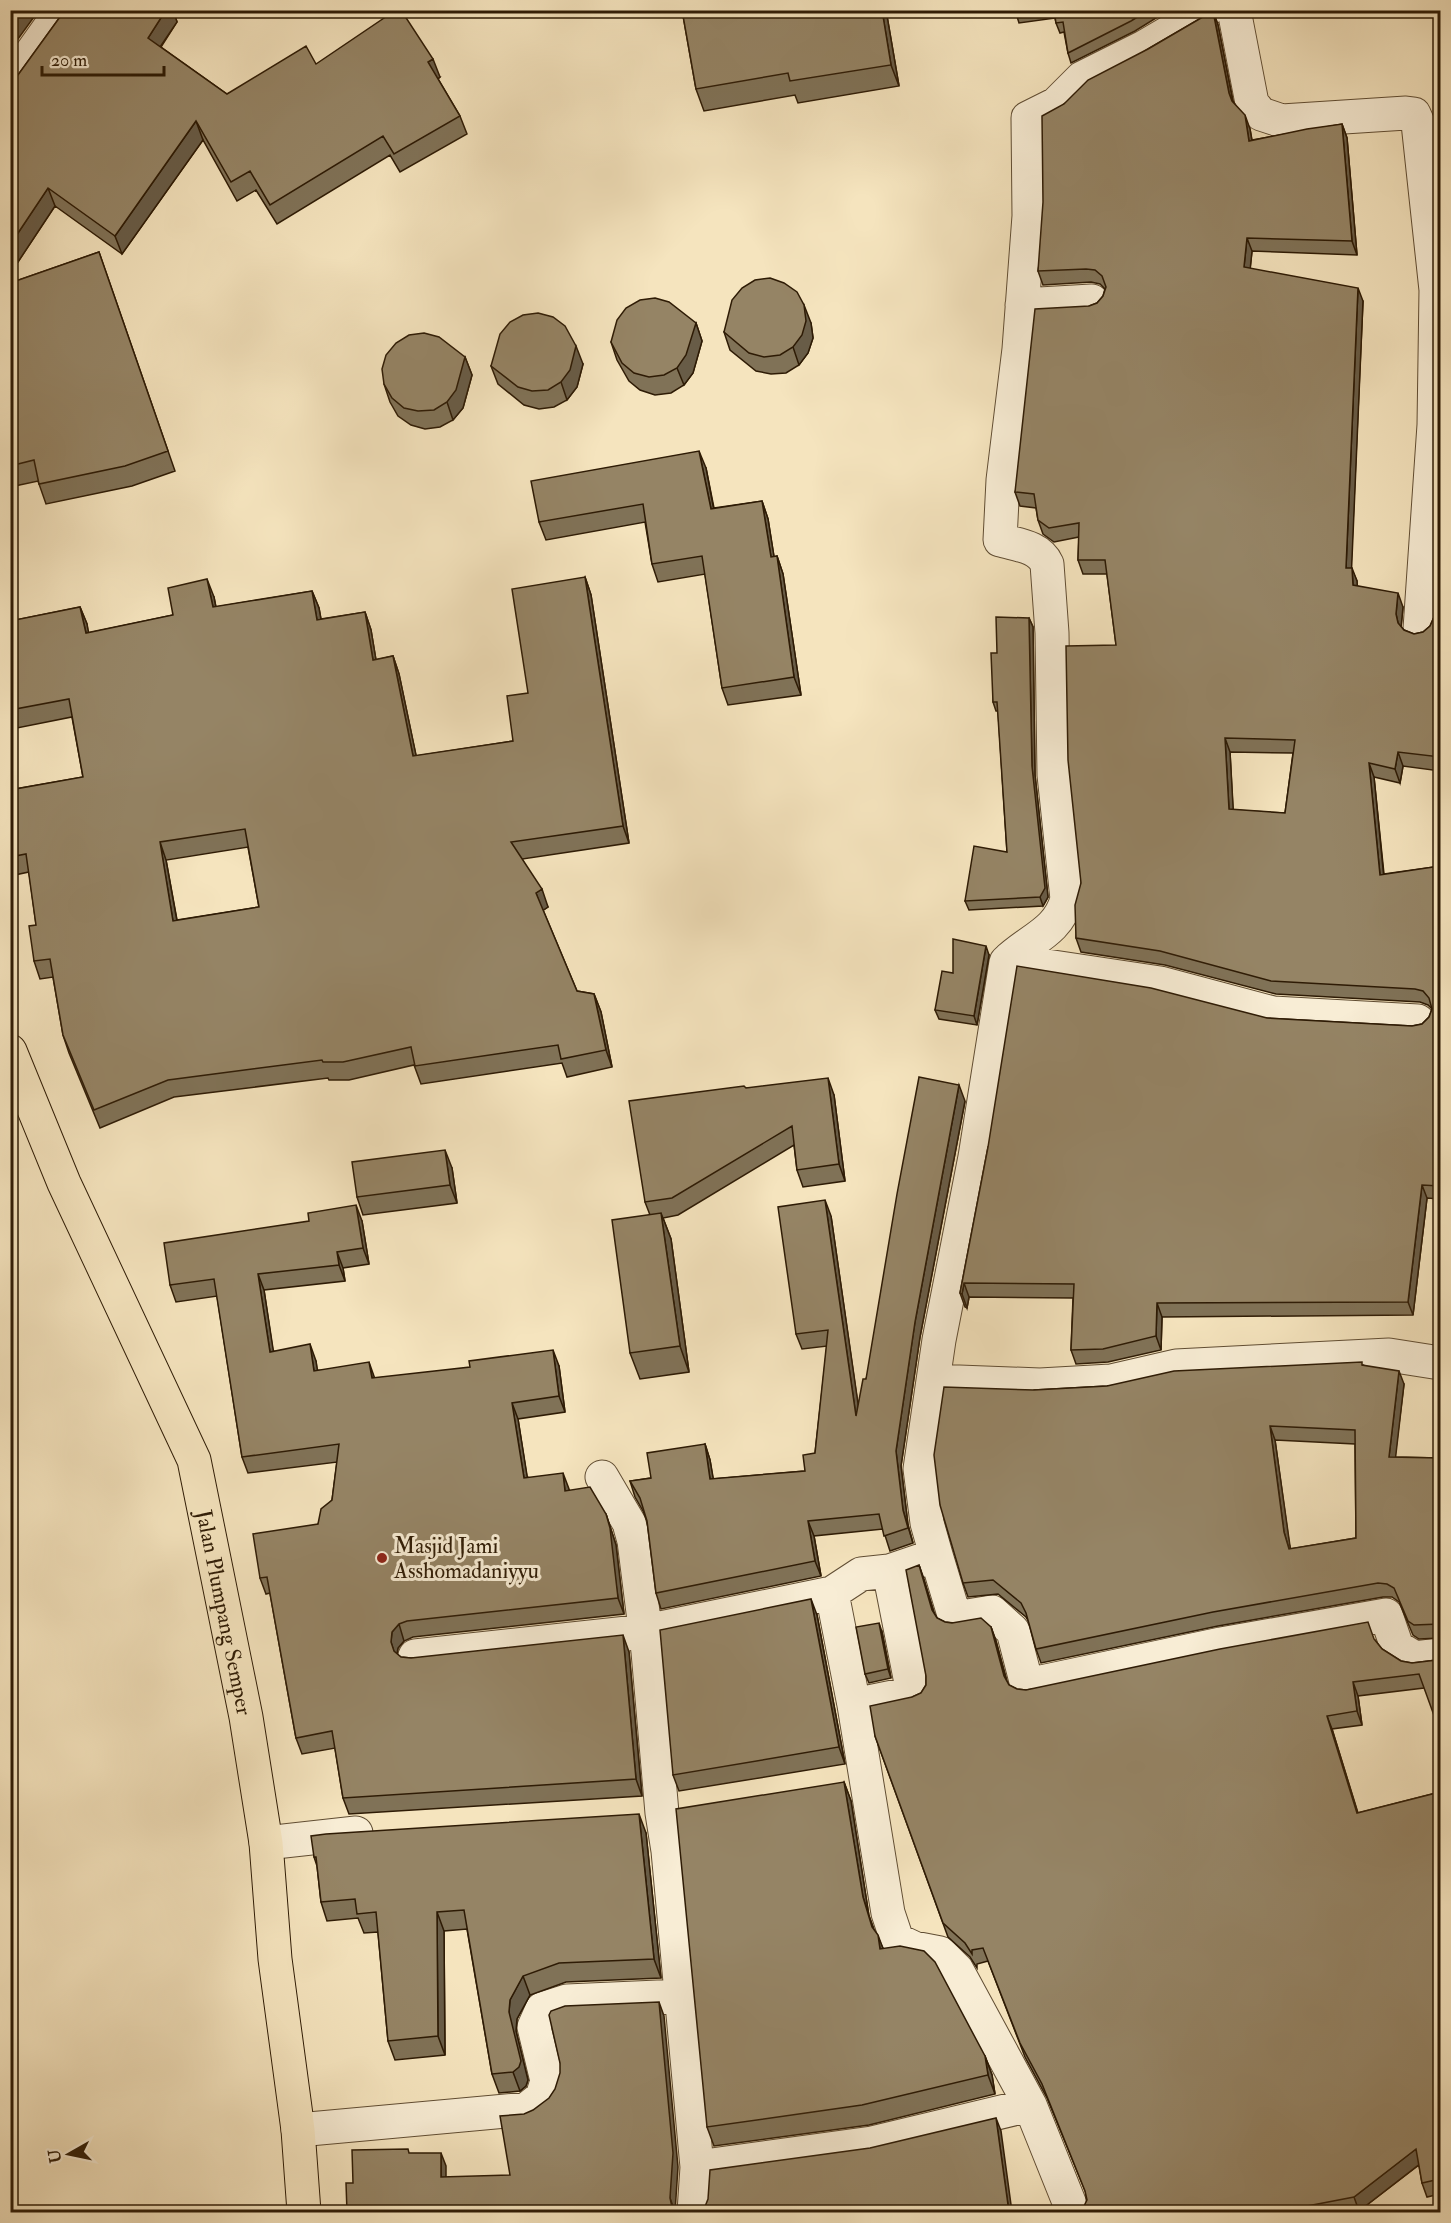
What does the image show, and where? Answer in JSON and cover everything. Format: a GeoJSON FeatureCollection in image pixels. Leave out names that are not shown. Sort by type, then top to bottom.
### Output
{"type":"FeatureCollection","features":[{"type":"Feature","properties":{"kind":"main road","name":"Jalan Plumpang Semper"},"geometry":{"type":"LineString","coordinates":[[10,1050],[64,1182],[194,1460],[246,1717],[266,1843],[275,1959],[298,2130],[304,2212]]}},
{"type":"Feature","properties":{"kind":"street"},"geometry":{"type":"LineString","coordinates":[[10,83],[62,10]]}},
{"type":"Feature","properties":{"kind":"street"},"geometry":{"type":"LineString","coordinates":[[1207,10],[1144,47],[1082,78],[1056,104],[1028,118],[1029,216],[1019,349],[1003,480],[1000,540],[1034,549],[1043,555],[1047,564],[1052,633],[1054,775],[1067,899],[1064,912],[1054,926],[1020,949],[1006,963],[975,1157],[933,1381],[920,1469],[927,1523],[955,1618],[993,1612],[1012,1631],[1027,1685],[1221,1644],[1386,1615],[1397,1647],[1415,1658],[1440,1654]]}},
{"type":"Feature","properties":{"kind":"street"},"geometry":{"type":"LineString","coordinates":[[1234,10],[1252,103],[1261,114],[1282,121],[1420,114],[1436,290],[1434,425],[1420,629]]}},
{"type":"Feature","properties":{"kind":"street"},"geometry":{"type":"LineString","coordinates":[[1022,305],[1092,301]]}},
{"type":"Feature","properties":{"kind":"street"},"geometry":{"type":"LineString","coordinates":[[1010,958],[1040,965],[1160,983],[1273,1013],[1418,1020]]}},
{"type":"Feature","properties":{"kind":"street"},"geometry":{"type":"LineString","coordinates":[[933,1381],[1040,1385],[1111,1381],[1176,1366],[1389,1355],[1440,1363]]}},
{"type":"Feature","properties":{"kind":"street"},"geometry":{"type":"LineString","coordinates":[[602,1478],[629,1523],[634,1541],[646,1631],[697,2168],[694,2212]]}},
{"type":"Feature","properties":{"kind":"street"},"geometry":{"type":"LineString","coordinates":[[415,1656],[646,1631],[832,1593],[861,1574],[889,1571],[936,1555]]}},
{"type":"Feature","properties":{"kind":"street"},"geometry":{"type":"LineString","coordinates":[[854,1705],[913,1693],[889,1571]]}},
{"type":"Feature","properties":{"kind":"street"},"geometry":{"type":"LineString","coordinates":[[832,1593],[867,1779],[888,1913],[897,1940],[914,1948],[940,1953],[957,1970],[1030,2104],[1073,2212]]}},
{"type":"Feature","properties":{"kind":"street"},"geometry":{"type":"LineString","coordinates":[[832,1785],[867,1779]]}},
{"type":"Feature","properties":{"kind":"street"},"geometry":{"type":"LineString","coordinates":[[627,1815],[696,1808]]}},
{"type":"Feature","properties":{"kind":"street"},"geometry":{"type":"LineString","coordinates":[[266,1843],[332,1834],[391,1831]]}},
{"type":"Feature","properties":{"kind":"street"},"geometry":{"type":"LineString","coordinates":[[298,2130],[527,2109],[543,2097],[548,2081],[534,2027],[542,2009],[567,2001],[681,1996]]}},
{"type":"Feature","properties":{"kind":"street"},"geometry":{"type":"LineString","coordinates":[[697,2168],[872,2143],[1030,2104]]}},
{"type":"Feature","properties":{"kind":"building"},"geometry":{"type":"Polygon","coordinates":[[[10,10],[19,10],[10,22],[10,10]]]}},
{"type":"Feature","properties":{"kind":"building"},"geometry":{"type":"Polygon","coordinates":[[[65,10],[166,10],[148,38],[227,94],[306,46],[316,64],[396,10],[401,10],[433,59],[428,62],[460,116],[394,154],[383,136],[270,205],[250,171],[231,182],[196,121],[115,236],[48,188],[10,245],[10,81],[18,75],[65,10]]]}},
{"type":"Feature","properties":{"kind":"building"},"geometry":{"type":"Polygon","coordinates":[[[682,10],[882,10],[891,65],[790,81],[788,73],[696,89],[682,10]]]}},
{"type":"Feature","properties":{"kind":"building"},"geometry":{"type":"Polygon","coordinates":[[[1015,10],[1035,10],[1015,13],[1015,10]]]}},
{"type":"Feature","properties":{"kind":"building"},"geometry":{"type":"Polygon","coordinates":[[[1054,10],[1149,10],[1068,53],[1063,22],[1056,23],[1054,10]]]}},
{"type":"Feature","properties":{"kind":"building"},"geometry":{"type":"Polygon","coordinates":[[[1213,11],[1229,93],[1232,101],[1245,115],[1249,141],[1342,124],[1352,241],[1247,238],[1244,267],[1358,288],[1346,568],[1352,568],[1353,585],[1398,593],[1396,614],[1398,623],[1404,630],[1414,634],[1423,632],[1430,626],[1434,617],[1440,517],[1440,757],[1398,752],[1395,769],[1369,763],[1380,875],[1440,866],[1440,1186],[1422,1185],[1408,1302],[1157,1303],[1156,1336],[1103,1349],[1071,1350],[1074,1284],[964,1283],[962,1294],[960,1293],[988,1147],[1017,966],[1151,988],[1267,1018],[1412,1026],[1422,1024],[1429,1017],[1432,1009],[1429,998],[1423,991],[1415,989],[1271,981],[1160,951],[1076,938],[1075,905],[1081,883],[1068,760],[1066,646],[1116,645],[1105,560],[1078,560],[1079,523],[1049,528],[1038,520],[1034,494],[1015,492],[1035,309],[1089,306],[1097,303],[1106,287],[1102,276],[1095,270],[1038,271],[1043,202],[1042,116],[1064,104],[1088,80],[1148,49],[1213,11]],[[1225,738],[1229,809],[1285,813],[1295,740],[1225,738]]]}},
{"type":"Feature","properties":{"kind":"building"},"geometry":{"type":"Polygon","coordinates":[[[1434,132],[1440,132],[1440,189],[1434,132]]]}},
{"type":"Feature","properties":{"kind":"building"},"geometry":{"type":"Polygon","coordinates":[[[99,252],[168,451],[125,466],[39,484],[34,460],[10,466],[10,283],[99,252]]]}},
{"type":"Feature","properties":{"kind":"building"},"geometry":{"type":"Polygon","coordinates":[[[770,278],[784,283],[797,292],[804,305],[806,321],[802,335],[793,347],[780,355],[764,357],[749,353],[724,332],[732,300],[742,288],[755,280],[770,278]]]}},
{"type":"Feature","properties":{"kind":"building"},"geometry":{"type":"Polygon","coordinates":[[[655,298],[669,302],[696,323],[686,355],[677,368],[664,375],[649,377],[634,373],[622,363],[611,342],[617,320],[626,308],[640,300],[655,298]]]}},
{"type":"Feature","properties":{"kind":"building"},"geometry":{"type":"Polygon","coordinates":[[[538,313],[553,317],[565,326],[576,346],[570,370],[561,382],[548,390],[532,391],[518,387],[491,366],[500,334],[510,322],[523,315],[538,313]]]}},
{"type":"Feature","properties":{"kind":"building"},"geometry":{"type":"Polygon","coordinates":[[[424,333],[439,337],[465,357],[456,390],[447,402],[434,410],[418,411],[404,408],[392,398],[384,384],[382,369],[386,355],[396,343],[409,335],[424,333]]]}},
{"type":"Feature","properties":{"kind":"building"},"geometry":{"type":"Polygon","coordinates":[[[699,451],[711,509],[762,501],[771,557],[777,556],[794,677],[722,688],[702,556],[652,564],[643,504],[539,522],[531,481],[699,451]]]}},
{"type":"Feature","properties":{"kind":"building"},"geometry":{"type":"Polygon","coordinates":[[[585,577],[623,826],[511,842],[542,889],[536,893],[577,991],[594,994],[606,1050],[561,1059],[558,1045],[415,1066],[411,1047],[343,1062],[323,1062],[322,1060],[168,1080],[94,1110],[63,1035],[50,959],[34,961],[29,926],[36,925],[26,854],[10,857],[10,790],[83,777],[69,699],[10,710],[10,621],[80,607],[86,633],[173,615],[168,588],[207,579],[213,607],[312,591],[317,620],[365,612],[373,660],[393,656],[413,756],[513,741],[507,696],[528,693],[512,589],[585,577]],[[245,829],[160,842],[173,921],[259,907],[245,829]]]}},
{"type":"Feature","properties":{"kind":"building"},"geometry":{"type":"Polygon","coordinates":[[[996,617],[1029,618],[1032,766],[1045,888],[1040,897],[965,901],[974,846],[1007,852],[997,702],[993,702],[991,653],[997,653],[996,617]]]}},
{"type":"Feature","properties":{"kind":"building"},"geometry":{"type":"Polygon","coordinates":[[[953,939],[986,946],[974,1016],[935,1010],[942,971],[953,973],[953,939]]]}},
{"type":"Feature","properties":{"kind":"building"},"geometry":{"type":"Polygon","coordinates":[[[919,1077],[959,1085],[915,1322],[896,1451],[903,1510],[908,1528],[884,1536],[879,1514],[808,1521],[815,1561],[656,1593],[647,1521],[640,1498],[630,1481],[651,1478],[647,1453],[705,1444],[710,1479],[805,1471],[803,1455],[815,1453],[828,1330],[796,1334],[778,1207],[825,1200],[856,1416],[863,1379],[866,1379],[919,1077]]]}},
{"type":"Feature","properties":{"kind":"building"},"geometry":{"type":"Polygon","coordinates":[[[828,1078],[839,1164],[797,1170],[792,1126],[672,1198],[645,1202],[629,1101],[828,1078]]]}},
{"type":"Feature","properties":{"kind":"building"},"geometry":{"type":"Polygon","coordinates":[[[445,1150],[450,1185],[357,1197],[352,1162],[445,1150]]]}},
{"type":"Feature","properties":{"kind":"building"},"geometry":{"type":"Polygon","coordinates":[[[356,1205],[363,1248],[337,1252],[339,1265],[258,1274],[270,1352],[310,1344],[314,1371],[369,1362],[372,1378],[470,1367],[469,1361],[553,1350],[559,1396],[512,1403],[524,1478],[563,1473],[565,1491],[590,1487],[606,1514],[610,1528],[618,1598],[407,1621],[399,1624],[392,1632],[391,1642],[394,1651],[401,1657],[411,1658],[623,1635],[636,1779],[343,1798],[332,1731],[296,1738],[267,1577],[260,1578],[253,1534],[318,1524],[321,1509],[332,1500],[339,1444],[242,1457],[214,1279],[170,1285],[164,1243],[309,1221],[308,1213],[356,1205]]]}},
{"type":"Feature","properties":{"kind":"building"},"geometry":{"type":"Polygon","coordinates":[[[661,1213],[680,1346],[630,1353],[612,1220],[661,1213]]]}},
{"type":"Feature","properties":{"kind":"building"},"geometry":{"type":"Polygon","coordinates":[[[1362,1362],[1362,1365],[1399,1371],[1389,1457],[1440,1458],[1440,1624],[1414,1625],[1408,1621],[1394,1588],[1378,1583],[1213,1612],[1036,1649],[1021,1603],[993,1580],[963,1583],[940,1505],[934,1455],[944,1387],[1034,1390],[1107,1386],[1174,1371],[1362,1362]],[[1270,1426],[1284,1532],[1289,1549],[1356,1538],[1355,1430],[1270,1426]]]}},
{"type":"Feature","properties":{"kind":"building"},"geometry":{"type":"Polygon","coordinates":[[[919,1565],[932,1610],[937,1618],[952,1623],[981,1618],[991,1627],[1004,1676],[1009,1685],[1017,1689],[1026,1690],[1220,1649],[1368,1622],[1374,1639],[1382,1649],[1401,1661],[1412,1663],[1440,1659],[1440,1732],[1419,1674],[1353,1682],[1357,1711],[1327,1716],[1357,1813],[1440,1792],[1440,2179],[1422,2183],[1416,2149],[1354,2197],[1276,2212],[1087,2212],[1084,2206],[1087,2200],[1085,2191],[1042,2084],[1020,2043],[983,1948],[972,1950],[972,1954],[965,1943],[943,1923],[875,1736],[870,1706],[912,1697],[921,1693],[926,1685],[906,1570],[919,1565]]]}},
{"type":"Feature","properties":{"kind":"building"},"geometry":{"type":"Polygon","coordinates":[[[811,1599],[839,1747],[673,1775],[660,1630],[811,1599]]]}},
{"type":"Feature","properties":{"kind":"building"},"geometry":{"type":"Polygon","coordinates":[[[879,1623],[888,1669],[865,1674],[856,1627],[879,1623]]]}},
{"type":"Feature","properties":{"kind":"building"},"geometry":{"type":"Polygon","coordinates":[[[844,1782],[863,1897],[872,1927],[878,1935],[880,1949],[900,1946],[924,1951],[935,1962],[985,2056],[988,2075],[862,2105],[707,2127],[676,1809],[844,1782]]]}},
{"type":"Feature","properties":{"kind":"building"},"geometry":{"type":"Polygon","coordinates":[[[639,1814],[654,1959],[559,1963],[523,1976],[510,2000],[509,2012],[521,2061],[519,2067],[513,2072],[492,2074],[464,1910],[437,1912],[438,2036],[388,2041],[376,1912],[357,1914],[355,1899],[321,1902],[311,1836],[639,1814]]]}},
{"type":"Feature","properties":{"kind":"building"},"geometry":{"type":"Polygon","coordinates":[[[659,2002],[673,2153],[670,2198],[672,2207],[678,2212],[347,2212],[346,2183],[353,2183],[352,2150],[408,2149],[409,2153],[441,2153],[441,2177],[510,2175],[500,2116],[524,2114],[533,2110],[549,2098],[555,2089],[560,2073],[560,2063],[549,2015],[551,2011],[565,2006],[659,2002]]]}},
{"type":"Feature","properties":{"kind":"building"},"geometry":{"type":"Polygon","coordinates":[[[996,2118],[1009,2212],[700,2212],[704,2209],[708,2199],[710,2170],[870,2148],[996,2118]]]}},
{"type":"Feature","properties":{"kind":"place","name":"Masjid Jami Asshomadaniyyu"},"geometry":{"type":"Point","coordinates":[382,1558]}}]}
